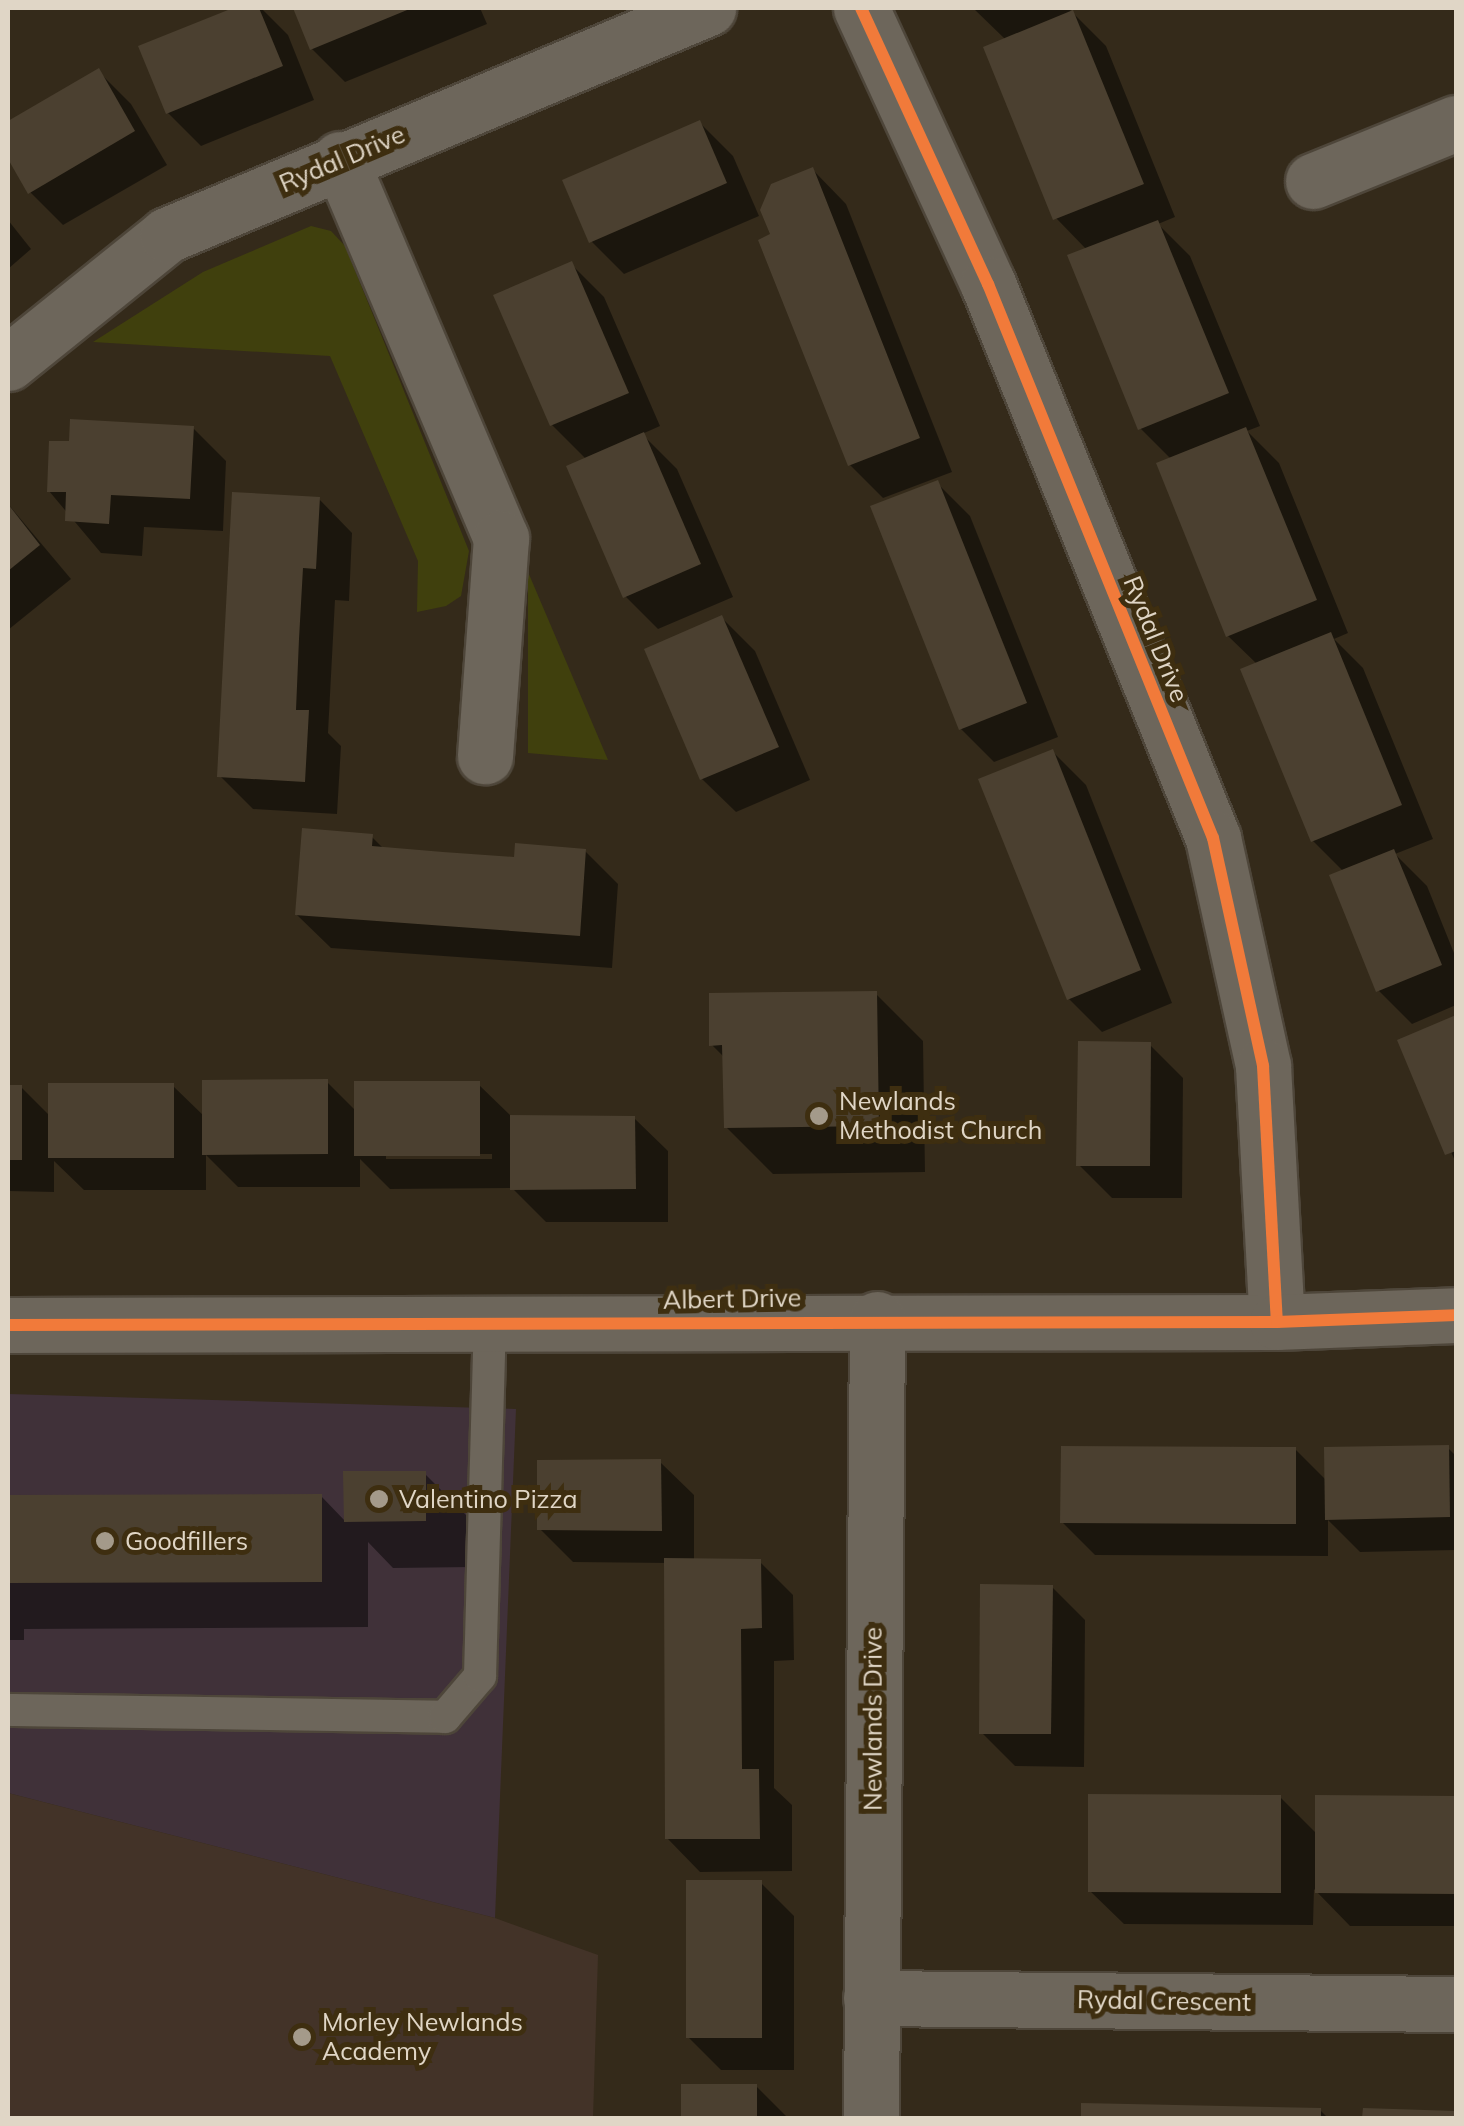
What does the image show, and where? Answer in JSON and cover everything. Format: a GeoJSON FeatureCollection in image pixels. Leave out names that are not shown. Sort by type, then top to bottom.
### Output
{"type":"FeatureCollection","features":[{"type":"Feature","properties":{"kind":"street","name":"Rydal Drive"},"geometry":{"type":"LineString","coordinates":[[8,363],[167,235],[340,159],[708,8]]}},
{"type":"Feature","properties":{"kind":"street","name":"Rydal Drive"},"geometry":{"type":"LineString","coordinates":[[861,8],[988,284],[1214,838],[1264,1066],[1277,1322]]}},
{"type":"Feature","properties":{"kind":"street"},"geometry":{"type":"LineString","coordinates":[[1313,181],[1456,122]]}},
{"type":"Feature","properties":{"kind":"street"},"geometry":{"type":"LineString","coordinates":[[340,159],[501,538],[485,756]]}},
{"type":"Feature","properties":{"kind":"street","name":"Albert Drive"},"geometry":{"type":"LineString","coordinates":[[8,1325],[490,1326],[876,1319],[1277,1322],[1456,1314]]}},
{"type":"Feature","properties":{"kind":"street","name":"Newlands Drive"},"geometry":{"type":"LineString","coordinates":[[870,2118],[876,1319]]}},
{"type":"Feature","properties":{"kind":"street","name":"Rydal Crescent"},"geometry":{"type":"LineString","coordinates":[[871,1998],[1456,2004]]}},
{"type":"Feature","properties":{"kind":"lane"},"geometry":{"type":"LineString","coordinates":[[8,1710],[445,1717],[480,1676],[490,1326]]}},
{"type":"Feature","properties":{"kind":"shaded area"},"geometry":{"type":"Polygon","coordinates":[[[311,226],[331,231],[345,246],[469,551],[461,596],[446,606],[417,612],[418,561],[330,356],[93,342],[203,272],[311,226]]]}},
{"type":"Feature","properties":{"kind":"shaded area"},"geometry":{"type":"Polygon","coordinates":[[[528,572],[608,760],[528,753],[528,572]]]}},
{"type":"Feature","properties":{"kind":"shaded area"},"geometry":{"type":"Polygon","coordinates":[[[8,1394],[516,1409],[495,1918],[8,1793],[8,1394]]]}},
{"type":"Feature","properties":{"kind":"shaded area","name":"Morley Newlands Academy"},"geometry":{"type":"Polygon","coordinates":[[[8,1793],[495,1918],[598,1955],[593,2118],[8,2118],[8,1793]]]}},
{"type":"Feature","properties":{"kind":"building"},"geometry":{"type":"Polygon","coordinates":[[[233,8],[259,8],[283,66],[166,114],[138,46],[233,8]]]}},
{"type":"Feature","properties":{"kind":"building"},"geometry":{"type":"Polygon","coordinates":[[[293,8],[412,8],[310,50],[293,8]]]}},
{"type":"Feature","properties":{"kind":"building"},"geometry":{"type":"Polygon","coordinates":[[[1073,10],[1144,184],[1053,220],[983,47],[1073,10]]]}},
{"type":"Feature","properties":{"kind":"building"},"geometry":{"type":"Polygon","coordinates":[[[99,68],[135,131],[28,194],[8,159],[8,121],[99,68]]]}},
{"type":"Feature","properties":{"kind":"building"},"geometry":{"type":"Polygon","coordinates":[[[700,120],[727,183],[589,243],[562,180],[700,120]]]}},
{"type":"Feature","properties":{"kind":"building"},"geometry":{"type":"Polygon","coordinates":[[[813,167],[920,438],[848,466],[758,240],[770,234],[760,210],[771,184],[813,167]]]}},
{"type":"Feature","properties":{"kind":"building"},"geometry":{"type":"Polygon","coordinates":[[[1158,220],[1229,393],[1138,430],[1067,255],[1158,220]]]}},
{"type":"Feature","properties":{"kind":"building"},"geometry":{"type":"Polygon","coordinates":[[[572,261],[629,393],[550,426],[493,295],[572,261]]]}},
{"type":"Feature","properties":{"kind":"building"},"geometry":{"type":"Polygon","coordinates":[[[70,419],[194,426],[190,499],[111,495],[109,524],[65,521],[66,492],[47,492],[49,441],[69,441],[70,419]]]}},
{"type":"Feature","properties":{"kind":"building"},"geometry":{"type":"Polygon","coordinates":[[[1246,427],[1317,600],[1226,637],[1156,463],[1246,427]]]}},
{"type":"Feature","properties":{"kind":"building"},"geometry":{"type":"Polygon","coordinates":[[[644,432],[701,564],[623,598],[566,466],[644,432]]]}},
{"type":"Feature","properties":{"kind":"building"},"geometry":{"type":"Polygon","coordinates":[[[938,480],[1027,703],[959,730],[870,506],[938,480]]]}},
{"type":"Feature","properties":{"kind":"building"},"geometry":{"type":"Polygon","coordinates":[[[232,492],[320,497],[316,569],[303,568],[299,639],[296,710],[309,710],[305,782],[217,777],[232,492]]]}},
{"type":"Feature","properties":{"kind":"building"},"geometry":{"type":"Polygon","coordinates":[[[8,504],[40,545],[8,571],[8,504]]]}},
{"type":"Feature","properties":{"kind":"building"},"geometry":{"type":"Polygon","coordinates":[[[722,615],[779,747],[700,780],[644,649],[722,615]]]}},
{"type":"Feature","properties":{"kind":"building"},"geometry":{"type":"Polygon","coordinates":[[[1331,632],[1402,805],[1311,842],[1240,669],[1331,632]]]}},
{"type":"Feature","properties":{"kind":"building"},"geometry":{"type":"Polygon","coordinates":[[[1053,749],[1141,970],[1067,1000],[978,779],[1053,749]]]}},
{"type":"Feature","properties":{"kind":"building"},"geometry":{"type":"Polygon","coordinates":[[[302,828],[373,834],[372,846],[443,852],[514,857],[515,843],[586,849],[580,936],[295,915],[302,828]]]}},
{"type":"Feature","properties":{"kind":"building"},"geometry":{"type":"Polygon","coordinates":[[[1394,849],[1442,965],[1376,992],[1329,875],[1394,849]]]}},
{"type":"Feature","properties":{"kind":"building"},"geometry":{"type":"Polygon","coordinates":[[[877,991],[879,1126],[724,1128],[722,1045],[709,1046],[709,993],[877,991]]]}},
{"type":"Feature","properties":{"kind":"building"},"geometry":{"type":"Polygon","coordinates":[[[1456,1015],[1456,1151],[1445,1155],[1397,1040],[1456,1015]]]}},
{"type":"Feature","properties":{"kind":"building"},"geometry":{"type":"Polygon","coordinates":[[[1078,1041],[1151,1042],[1150,1166],[1076,1166],[1078,1041]]]}},
{"type":"Feature","properties":{"kind":"building"},"geometry":{"type":"Polygon","coordinates":[[[328,1079],[328,1154],[202,1155],[202,1080],[328,1079]]]}},
{"type":"Feature","properties":{"kind":"building"},"geometry":{"type":"Polygon","coordinates":[[[354,1081],[480,1081],[480,1156],[354,1156],[354,1081]]]}},
{"type":"Feature","properties":{"kind":"building"},"geometry":{"type":"Polygon","coordinates":[[[48,1083],[174,1083],[174,1158],[48,1158],[48,1083]]]}},
{"type":"Feature","properties":{"kind":"building"},"geometry":{"type":"Polygon","coordinates":[[[8,1085],[22,1085],[22,1160],[8,1160],[8,1085]]]}},
{"type":"Feature","properties":{"kind":"building"},"geometry":{"type":"Polygon","coordinates":[[[510,1115],[635,1116],[636,1189],[510,1190],[510,1115]]]}},
{"type":"Feature","properties":{"kind":"building"},"geometry":{"type":"Polygon","coordinates":[[[1449,1445],[1450,1517],[1325,1520],[1324,1447],[1449,1445]]]}},
{"type":"Feature","properties":{"kind":"building"},"geometry":{"type":"Polygon","coordinates":[[[1061,1446],[1296,1447],[1296,1524],[1060,1523],[1061,1446]]]}},
{"type":"Feature","properties":{"kind":"building"},"geometry":{"type":"Polygon","coordinates":[[[661,1459],[662,1531],[537,1530],[537,1460],[661,1459]]]}},
{"type":"Feature","properties":{"kind":"building"},"geometry":{"type":"Polygon","coordinates":[[[343,1471],[426,1471],[426,1521],[344,1522],[343,1471]]]}},
{"type":"Feature","properties":{"kind":"building"},"geometry":{"type":"Polygon","coordinates":[[[322,1494],[322,1582],[8,1583],[8,1495],[322,1494]]]}},
{"type":"Feature","properties":{"kind":"building"},"geometry":{"type":"Polygon","coordinates":[[[664,1558],[761,1559],[762,1628],[741,1629],[742,1769],[759,1769],[760,1839],[665,1839],[664,1558]]]}},
{"type":"Feature","properties":{"kind":"building"},"geometry":{"type":"Polygon","coordinates":[[[980,1584],[1053,1585],[1051,1734],[979,1734],[980,1584]]]}},
{"type":"Feature","properties":{"kind":"building"},"geometry":{"type":"Polygon","coordinates":[[[1088,1794],[1281,1795],[1281,1893],[1088,1892],[1088,1794]]]}},
{"type":"Feature","properties":{"kind":"building"},"geometry":{"type":"Polygon","coordinates":[[[1315,1795],[1456,1796],[1456,1894],[1315,1893],[1315,1795]]]}},
{"type":"Feature","properties":{"kind":"building"},"geometry":{"type":"Polygon","coordinates":[[[686,1880],[762,1880],[762,2038],[686,2038],[686,1880]]]}},
{"type":"Feature","properties":{"kind":"building"},"geometry":{"type":"Polygon","coordinates":[[[681,2084],[757,2084],[757,2118],[681,2118],[681,2084]]]}},
{"type":"Feature","properties":{"kind":"building"},"geometry":{"type":"Polygon","coordinates":[[[1081,2103],[1321,2108],[1321,2118],[1081,2118],[1081,2103]]]}},
{"type":"Feature","properties":{"kind":"building"},"geometry":{"type":"Polygon","coordinates":[[[1363,2108],[1456,2111],[1456,2118],[1362,2118],[1363,2108]]]}},
{"type":"Feature","properties":{"kind":"cycle path"},"geometry":{"type":"LineString","coordinates":[[861,8],[988,284],[1213,838],[1263,1066],[1277,1322]]}},
{"type":"Feature","properties":{"kind":"cycle path"},"geometry":{"type":"LineString","coordinates":[[8,1325],[1277,1322],[1456,1315]]}},
{"type":"Feature","properties":{"kind":"place","name":"Newlands Methodist Church"},"geometry":{"type":"Point","coordinates":[819,1116]}},
{"type":"Feature","properties":{"kind":"place","name":"Valentino Pizza"},"geometry":{"type":"Point","coordinates":[379,1499]}},
{"type":"Feature","properties":{"kind":"place","name":"Goodfillers"},"geometry":{"type":"Point","coordinates":[105,1541]}},
{"type":"Feature","properties":{"kind":"place","name":"Morley Newlands Academy"},"geometry":{"type":"Point","coordinates":[302,2037]}}]}
